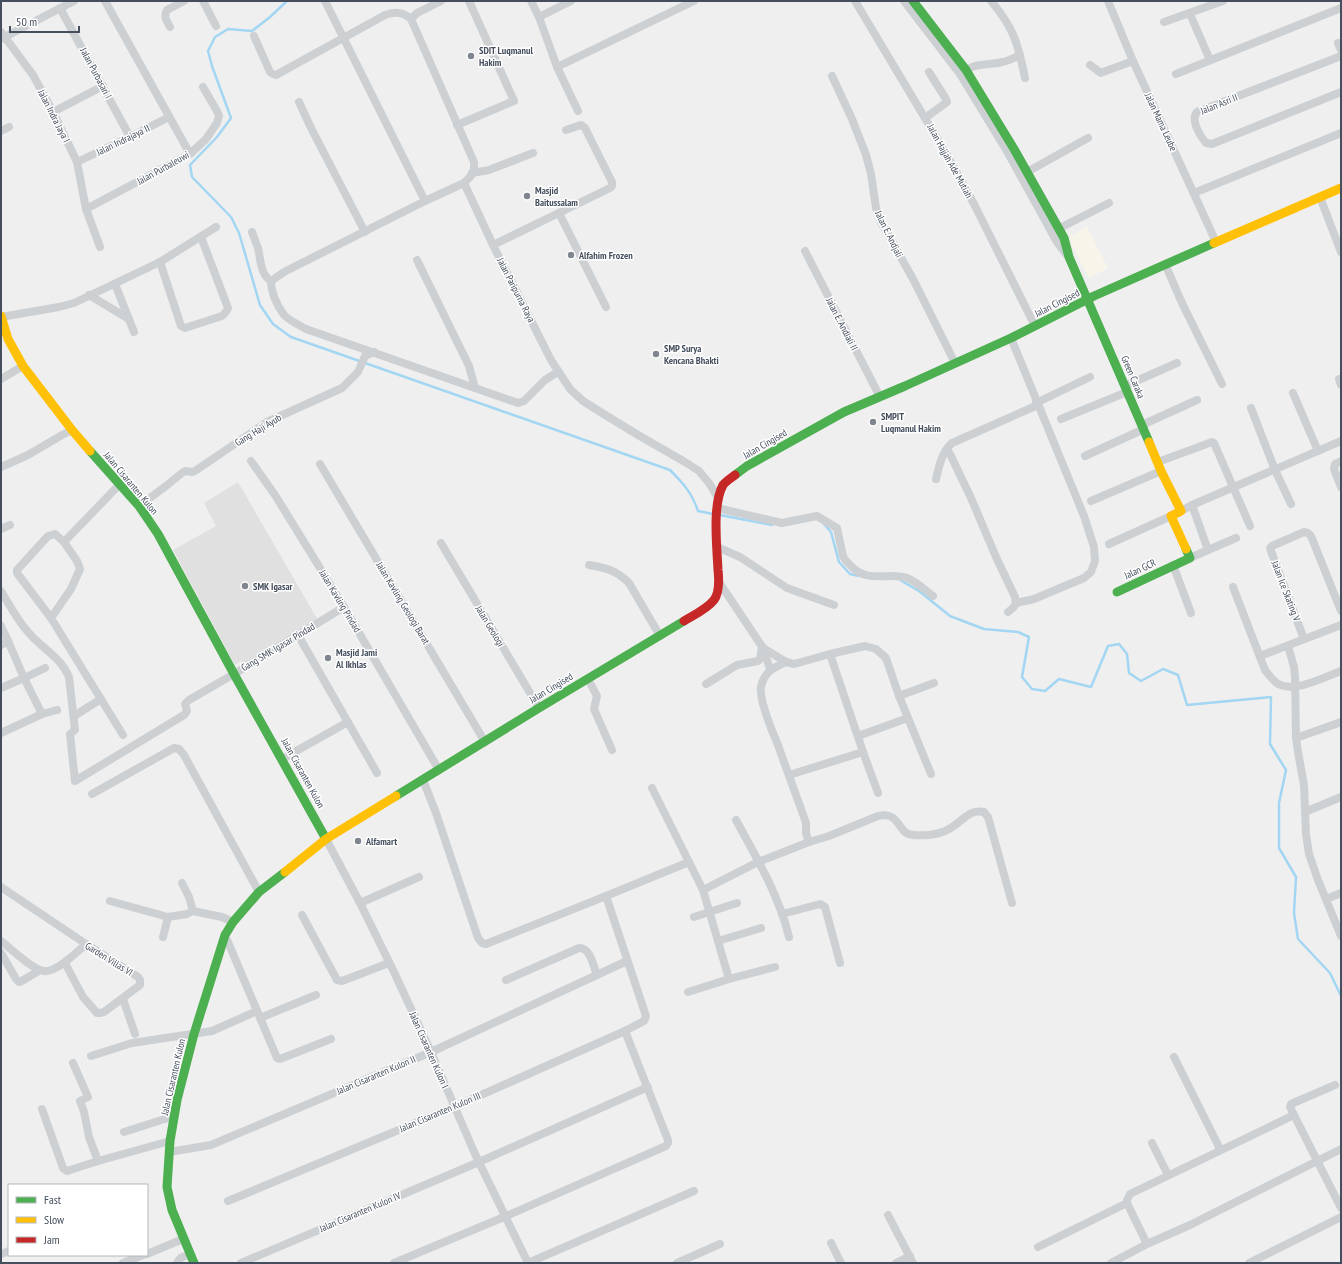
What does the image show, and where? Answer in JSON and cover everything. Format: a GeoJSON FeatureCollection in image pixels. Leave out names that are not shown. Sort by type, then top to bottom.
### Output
{"type":"FeatureCollection","features":[{"type":"Feature","properties":{"kind":"main road","name":"Green Caraka"},"geometry":{"type":"LineString","coordinates":[[913,1],[963,72],[1011,151],[1027,172],[1069,257],[1159,467],[1181,511]]}},
{"type":"Feature","properties":{"kind":"main road","name":"Jalan Cingised"},"geometry":{"type":"LineString","coordinates":[[326,839],[711,604],[716,596],[719,582],[716,534],[718,498],[724,484],[747,466],[844,412],[1010,338],[1088,299],[1165,264],[1341,188]]}},
{"type":"Feature","properties":{"kind":"main road","name":"Jalan Cisaranten Kulon"},"geometry":{"type":"LineString","coordinates":[[1,317],[8,339],[23,366],[72,430],[139,506],[158,534],[326,839],[259,892],[233,922],[225,934],[194,1034],[177,1100],[170,1141],[168,1187],[172,1210],[192,1259]]}},
{"type":"Feature","properties":{"kind":"main road"},"geometry":{"type":"LineString","coordinates":[[1181,511],[1171,516],[1190,558]]}},
{"type":"Feature","properties":{"kind":"main road","name":"Jalan GCR"},"geometry":{"type":"LineString","coordinates":[[1117,592],[1190,558]]}},
{"type":"Feature","properties":{"kind":"street"},"geometry":{"type":"LineString","coordinates":[[2,36],[74,1]]}},
{"type":"Feature","properties":{"kind":"street"},"geometry":{"type":"LineString","coordinates":[[105,1],[190,154]]}},
{"type":"Feature","properties":{"kind":"street"},"geometry":{"type":"LineString","coordinates":[[170,27],[165,15],[167,10],[184,1]]}},
{"type":"Feature","properties":{"kind":"street"},"geometry":{"type":"LineString","coordinates":[[202,1],[216,26]]}},
{"type":"Feature","properties":{"kind":"street"},"geometry":{"type":"LineString","coordinates":[[325,1],[398,150],[425,201]]}},
{"type":"Feature","properties":{"kind":"street"},"geometry":{"type":"LineString","coordinates":[[411,19],[417,13],[441,1]]}},
{"type":"Feature","properties":{"kind":"street"},"geometry":{"type":"LineString","coordinates":[[457,125],[514,101],[469,1]]}},
{"type":"Feature","properties":{"kind":"street"},"geometry":{"type":"LineString","coordinates":[[531,1],[539,17],[557,67],[578,111]]}},
{"type":"Feature","properties":{"kind":"street"},"geometry":{"type":"LineString","coordinates":[[539,17],[571,1]]}},
{"type":"Feature","properties":{"kind":"street"},"geometry":{"type":"LineString","coordinates":[[557,67],[694,1]]}},
{"type":"Feature","properties":{"kind":"street","name":"Jalan Hajjah Ade Mutiah"},"geometry":{"type":"LineString","coordinates":[[855,1],[925,118],[974,204],[1035,326]]}},
{"type":"Feature","properties":{"kind":"street"},"geometry":{"type":"LineString","coordinates":[[904,1],[963,72],[975,65],[988,65],[1005,62],[1020,55]]}},
{"type":"Feature","properties":{"kind":"street"},"geometry":{"type":"LineString","coordinates":[[991,1],[1007,22],[1014,36],[1025,78]]}},
{"type":"Feature","properties":{"kind":"street","name":"Jalan Mama Leube"},"geometry":{"type":"LineString","coordinates":[[1108,1],[1133,61],[1216,242]]}},
{"type":"Feature","properties":{"kind":"street"},"geometry":{"type":"LineString","coordinates":[[1164,22],[1223,1]]}},
{"type":"Feature","properties":{"kind":"street","name":"Jalan Purbasari I"},"geometry":{"type":"LineString","coordinates":[[60,8],[130,137]]}},
{"type":"Feature","properties":{"kind":"street"},"geometry":{"type":"LineString","coordinates":[[1176,74],[1341,8]]}},
{"type":"Feature","properties":{"kind":"street"},"geometry":{"type":"LineString","coordinates":[[254,36],[270,72],[276,75],[391,12],[402,13],[411,19],[474,162],[472,173],[464,183],[284,272],[271,282]]}},
{"type":"Feature","properties":{"kind":"street"},"geometry":{"type":"LineString","coordinates":[[1190,14],[1210,60]]}},
{"type":"Feature","properties":{"kind":"street","name":"Jalan Indra Jaya I"},"geometry":{"type":"LineString","coordinates":[[2,36],[33,75],[77,162],[86,209],[100,247]]}},
{"type":"Feature","properties":{"kind":"street","name":"Jalan Asri II"},"geometry":{"type":"LineString","coordinates":[[1341,56],[1197,112],[1194,117],[1200,134],[1204,141],[1209,145],[1341,92]]}},
{"type":"Feature","properties":{"kind":"street"},"geometry":{"type":"LineString","coordinates":[[1090,65],[1103,72],[1133,61]]}},
{"type":"Feature","properties":{"kind":"street"},"geometry":{"type":"LineString","coordinates":[[925,118],[947,102],[929,72]]}},
{"type":"Feature","properties":{"kind":"street","name":"Jalan E. Andjali"},"geometry":{"type":"LineString","coordinates":[[832,76],[852,119],[866,155],[871,174],[876,208],[881,222],[913,279],[955,363]]}},
{"type":"Feature","properties":{"kind":"street"},"geometry":{"type":"LineString","coordinates":[[53,112],[103,86]]}},
{"type":"Feature","properties":{"kind":"street","name":"Jalan Purbaleuwi"},"geometry":{"type":"LineString","coordinates":[[86,209],[190,154],[206,139],[217,123],[219,116],[218,111],[203,87]]}},
{"type":"Feature","properties":{"kind":"street"},"geometry":{"type":"LineString","coordinates":[[300,102],[311,128],[365,232]]}},
{"type":"Feature","properties":{"kind":"street","name":"Jalan Indrajaya II"},"geometry":{"type":"LineString","coordinates":[[77,162],[169,117]]}},
{"type":"Feature","properties":{"kind":"street"},"geometry":{"type":"LineString","coordinates":[[493,245],[610,188],[612,184],[585,128],[581,125],[566,130]]}},
{"type":"Feature","properties":{"kind":"street"},"geometry":{"type":"LineString","coordinates":[[1,131],[9,127]]}},
{"type":"Feature","properties":{"kind":"street"},"geometry":{"type":"LineString","coordinates":[[1194,193],[1341,133]]}},
{"type":"Feature","properties":{"kind":"street"},"geometry":{"type":"LineString","coordinates":[[1027,172],[1088,138]]}},
{"type":"Feature","properties":{"kind":"street"},"geometry":{"type":"LineString","coordinates":[[1011,151],[1057,233],[1109,203]]}},
{"type":"Feature","properties":{"kind":"street"},"geometry":{"type":"LineString","coordinates":[[472,173],[489,170],[533,153]]}},
{"type":"Feature","properties":{"kind":"street","name":"Jalan Paripurna Raya"},"geometry":{"type":"LineString","coordinates":[[464,183],[493,245],[558,372],[570,389],[583,400],[638,435],[699,471],[710,483],[718,498]]}},
{"type":"Feature","properties":{"kind":"street"},"geometry":{"type":"LineString","coordinates":[[1320,197],[1341,252]]}},
{"type":"Feature","properties":{"kind":"street"},"geometry":{"type":"LineString","coordinates":[[559,213],[606,308]]}},
{"type":"Feature","properties":{"kind":"street"},"geometry":{"type":"LineString","coordinates":[[1,317],[74,303],[160,262],[216,227]]}},
{"type":"Feature","properties":{"kind":"street"},"geometry":{"type":"LineString","coordinates":[[252,232],[258,248],[262,269],[271,282],[273,294],[284,315],[306,329],[520,403],[524,401],[545,380],[558,372]]}},
{"type":"Feature","properties":{"kind":"street"},"geometry":{"type":"LineString","coordinates":[[160,262],[181,326],[184,328],[222,316],[228,308],[201,237]]}},
{"type":"Feature","properties":{"kind":"street","name":"Jalan E. AndJali II"},"geometry":{"type":"LineString","coordinates":[[805,251],[880,397]]}},
{"type":"Feature","properties":{"kind":"street"},"geometry":{"type":"LineString","coordinates":[[417,260],[469,366],[475,388]]}},
{"type":"Feature","properties":{"kind":"street"},"geometry":{"type":"LineString","coordinates":[[1165,264],[1182,303],[1222,384]]}},
{"type":"Feature","properties":{"kind":"street"},"geometry":{"type":"LineString","coordinates":[[115,284],[134,332]]}},
{"type":"Feature","properties":{"kind":"street"},"geometry":{"type":"LineString","coordinates":[[89,295],[129,319]]}},
{"type":"Feature","properties":{"kind":"street"},"geometry":{"type":"LineString","coordinates":[[1010,338],[1084,516],[1094,547],[1095,562],[1091,572],[1084,578],[1034,599],[1016,603]]}},
{"type":"Feature","properties":{"kind":"street","name":"Gang Haji Ayub"},"geometry":{"type":"LineString","coordinates":[[139,506],[182,472],[195,471],[267,422],[342,388],[351,380],[365,356],[374,352]]}},
{"type":"Feature","properties":{"kind":"street"},"geometry":{"type":"LineString","coordinates":[[1061,419],[1126,389],[1177,363]]}},
{"type":"Feature","properties":{"kind":"street"},"geometry":{"type":"LineString","coordinates":[[1,379],[23,366]]}},
{"type":"Feature","properties":{"kind":"street"},"geometry":{"type":"LineString","coordinates":[[936,479],[940,464],[947,449],[952,443],[1037,404],[1090,377]]}},
{"type":"Feature","properties":{"kind":"street"},"geometry":{"type":"LineString","coordinates":[[1293,393],[1318,451]]}},
{"type":"Feature","properties":{"kind":"street"},"geometry":{"type":"LineString","coordinates":[[1085,456],[1197,400]]}},
{"type":"Feature","properties":{"kind":"street"},"geometry":{"type":"LineString","coordinates":[[1251,408],[1275,470],[1291,504]]}},
{"type":"Feature","properties":{"kind":"street"},"geometry":{"type":"LineString","coordinates":[[1,467],[28,456],[72,430]]}},
{"type":"Feature","properties":{"kind":"street"},"geometry":{"type":"LineString","coordinates":[[1091,501],[1212,442],[1215,445],[1250,526]]}},
{"type":"Feature","properties":{"kind":"street"},"geometry":{"type":"LineString","coordinates":[[1181,511],[1341,442]]}},
{"type":"Feature","properties":{"kind":"street"},"geometry":{"type":"LineString","coordinates":[[947,449],[971,498],[1015,598],[1016,603],[1008,612]]}},
{"type":"Feature","properties":{"kind":"street","name":"Jalan Kavling Pindad"},"geometry":{"type":"LineString","coordinates":[[251,461],[275,495],[344,607],[439,770]]}},
{"type":"Feature","properties":{"kind":"street","name":"Jalan Kavling Geologi Barat"},"geometry":{"type":"LineString","coordinates":[[320,464],[485,742]]}},
{"type":"Feature","properties":{"kind":"street"},"geometry":{"type":"LineString","coordinates":[[1338,464],[1334,469],[1341,488]]}},
{"type":"Feature","properties":{"kind":"street"},"geometry":{"type":"LineString","coordinates":[[64,542],[119,485]]}},
{"type":"Feature","properties":{"kind":"street"},"geometry":{"type":"LineString","coordinates":[[1192,505],[1208,550]]}},
{"type":"Feature","properties":{"kind":"street"},"geometry":{"type":"LineString","coordinates":[[717,511],[782,522],[810,516],[818,516],[837,528],[843,556],[855,570],[865,576],[906,578],[914,581],[933,596]]}},
{"type":"Feature","properties":{"kind":"street"},"geometry":{"type":"LineString","coordinates":[[1109,544],[1171,516]]}},
{"type":"Feature","properties":{"kind":"street"},"geometry":{"type":"LineString","coordinates":[[1,529],[10,525]]}},
{"type":"Feature","properties":{"kind":"street","name":"Jalan Ice Skating V"},"geometry":{"type":"LineString","coordinates":[[1304,639],[1271,551],[1270,548],[1272,546],[1304,532],[1308,533],[1311,536],[1341,611]]}},
{"type":"Feature","properties":{"kind":"street"},"geometry":{"type":"LineString","coordinates":[[52,618],[71,589],[80,570],[77,561],[64,542],[55,534],[48,536],[17,570],[17,573],[52,618],[123,735]]}},
{"type":"Feature","properties":{"kind":"street"},"geometry":{"type":"LineString","coordinates":[[1190,558],[1236,538]]}},
{"type":"Feature","properties":{"kind":"street","name":"Jalan Geologi"},"geometry":{"type":"LineString","coordinates":[[441,543],[539,708]]}},
{"type":"Feature","properties":{"kind":"street"},"geometry":{"type":"LineString","coordinates":[[717,547],[740,557],[787,588],[834,605]]}},
{"type":"Feature","properties":{"kind":"street"},"geometry":{"type":"LineString","coordinates":[[589,565],[609,569],[624,578],[629,583],[660,636]]}},
{"type":"Feature","properties":{"kind":"street"},"geometry":{"type":"LineString","coordinates":[[1173,565],[1191,613]]}},
{"type":"Feature","properties":{"kind":"street"},"geometry":{"type":"LineString","coordinates":[[719,582],[762,647],[770,669]]}},
{"type":"Feature","properties":{"kind":"street"},"geometry":{"type":"LineString","coordinates":[[1233,587],[1265,670],[1274,681],[1280,684],[1296,686],[1303,685],[1341,671]]}},
{"type":"Feature","properties":{"kind":"street"},"geometry":{"type":"LineString","coordinates":[[1,590],[26,631],[53,655],[69,677],[74,716],[101,698]]}},
{"type":"Feature","properties":{"kind":"street","name":"Gang SMK Igasar Pindad"},"geometry":{"type":"LineString","coordinates":[[74,716],[75,730],[70,734],[75,781],[184,715],[187,711],[185,704],[186,702],[344,607]]}},
{"type":"Feature","properties":{"kind":"street"},"geometry":{"type":"LineString","coordinates":[[1260,656],[1341,625]]}},
{"type":"Feature","properties":{"kind":"street"},"geometry":{"type":"LineString","coordinates":[[1,626],[5,643],[42,714]]}},
{"type":"Feature","properties":{"kind":"street"},"geometry":{"type":"LineString","coordinates":[[298,635],[377,773]]}},
{"type":"Feature","properties":{"kind":"street"},"geometry":{"type":"LineString","coordinates":[[762,647],[786,662],[794,664],[865,646],[876,650],[886,658],[899,696],[931,774]]}},
{"type":"Feature","properties":{"kind":"street"},"geometry":{"type":"LineString","coordinates":[[1288,646],[1294,667],[1296,686],[1296,738],[1304,785],[1306,834],[1309,854],[1326,899],[1339,926],[1341,936]]}},
{"type":"Feature","properties":{"kind":"street"},"geometry":{"type":"LineString","coordinates":[[706,684],[737,665],[758,661],[760,659],[762,647]]}},
{"type":"Feature","properties":{"kind":"street"},"geometry":{"type":"LineString","coordinates":[[830,654],[878,793]]}},
{"type":"Feature","properties":{"kind":"street"},"geometry":{"type":"LineString","coordinates":[[786,662],[770,669],[764,678],[761,687],[762,698],[767,717],[806,822],[808,842]]}},
{"type":"Feature","properties":{"kind":"street"},"geometry":{"type":"LineString","coordinates":[[1,688],[45,668]]}},
{"type":"Feature","properties":{"kind":"street"},"geometry":{"type":"LineString","coordinates":[[588,678],[597,696],[594,709],[612,750]]}},
{"type":"Feature","properties":{"kind":"street"},"geometry":{"type":"LineString","coordinates":[[899,696],[934,683]]}},
{"type":"Feature","properties":{"kind":"street"},"geometry":{"type":"LineString","coordinates":[[1,733],[42,714],[57,710]]}},
{"type":"Feature","properties":{"kind":"street"},"geometry":{"type":"LineString","coordinates":[[858,736],[908,718]]}},
{"type":"Feature","properties":{"kind":"street"},"geometry":{"type":"LineString","coordinates":[[282,759],[348,722]]}},
{"type":"Feature","properties":{"kind":"street"},"geometry":{"type":"LineString","coordinates":[[1296,738],[1341,722]]}},
{"type":"Feature","properties":{"kind":"street"},"geometry":{"type":"LineString","coordinates":[[92,794],[174,748],[179,749],[184,755],[259,892]]}},
{"type":"Feature","properties":{"kind":"street"},"geometry":{"type":"LineString","coordinates":[[789,775],[863,752]]}},
{"type":"Feature","properties":{"kind":"street"},"geometry":{"type":"LineString","coordinates":[[423,780],[436,813],[478,938],[482,943],[486,944],[689,862]]}},
{"type":"Feature","properties":{"kind":"street"},"geometry":{"type":"LineString","coordinates":[[652,788],[703,890],[729,979]]}},
{"type":"Feature","properties":{"kind":"street"},"geometry":{"type":"LineString","coordinates":[[1305,812],[1341,797]]}},
{"type":"Feature","properties":{"kind":"street"},"geometry":{"type":"LineString","coordinates":[[703,890],[758,862],[808,842],[830,836],[882,815],[886,814],[891,816],[905,832],[911,835],[945,831],[953,827],[972,812],[978,810],[984,812],[988,817],[1012,903]]}},
{"type":"Feature","properties":{"kind":"street"},"geometry":{"type":"LineString","coordinates":[[736,820],[758,862],[782,914],[789,937]]}},
{"type":"Feature","properties":{"kind":"street","name":"Jalan Cisaranten Kulon I"},"geometry":{"type":"LineString","coordinates":[[326,839],[360,903],[389,963],[431,1052],[454,1107],[504,1217],[528,1263]]}},
{"type":"Feature","properties":{"kind":"street"},"geometry":{"type":"LineString","coordinates":[[360,903],[419,877]]}},
{"type":"Feature","properties":{"kind":"street"},"geometry":{"type":"LineString","coordinates":[[182,883],[189,897],[193,911]]}},
{"type":"Feature","properties":{"kind":"street","name":"Garden Villas VI"},"geometry":{"type":"LineString","coordinates":[[1,887],[138,977],[140,984],[123,999],[104,1012],[97,1013],[83,996],[65,963]]}},
{"type":"Feature","properties":{"kind":"street"},"geometry":{"type":"LineString","coordinates":[[1326,899],[1341,892]]}},
{"type":"Feature","properties":{"kind":"street"},"geometry":{"type":"LineString","coordinates":[[606,896],[627,961]]}},
{"type":"Feature","properties":{"kind":"street"},"geometry":{"type":"LineString","coordinates":[[110,901],[168,917],[187,914],[193,911],[222,917],[233,922]]}},
{"type":"Feature","properties":{"kind":"street"},"geometry":{"type":"LineString","coordinates":[[694,917],[737,903]]}},
{"type":"Feature","properties":{"kind":"street"},"geometry":{"type":"LineString","coordinates":[[782,914],[820,904],[824,905],[840,963]]}},
{"type":"Feature","properties":{"kind":"street"},"geometry":{"type":"LineString","coordinates":[[302,915],[337,980],[342,981],[389,963]]}},
{"type":"Feature","properties":{"kind":"street"},"geometry":{"type":"LineString","coordinates":[[163,937],[168,917]]}},
{"type":"Feature","properties":{"kind":"street"},"geometry":{"type":"LineString","coordinates":[[718,941],[761,928]]}},
{"type":"Feature","properties":{"kind":"street"},"geometry":{"type":"LineString","coordinates":[[225,934],[277,1058],[280,1059],[331,1039]]}},
{"type":"Feature","properties":{"kind":"street"},"geometry":{"type":"LineString","coordinates":[[1,941],[30,964],[46,972],[65,963],[86,944]]}},
{"type":"Feature","properties":{"kind":"street"},"geometry":{"type":"LineString","coordinates":[[506,980],[579,948],[583,948],[588,952],[597,975]]}},
{"type":"Feature","properties":{"kind":"street"},"geometry":{"type":"LineString","coordinates":[[1,953],[19,982],[40,970]]}},
{"type":"Feature","properties":{"kind":"street","name":"Jalan Cisaranten Kulon II"},"geometry":{"type":"LineString","coordinates":[[169,1152],[210,1145],[431,1052],[627,961]]}},
{"type":"Feature","properties":{"kind":"street","name":"Jalan Cisaranten Kulon III"},"geometry":{"type":"LineString","coordinates":[[228,1201],[454,1107],[644,1021],[646,1016],[627,961]]}},
{"type":"Feature","properties":{"kind":"street"},"geometry":{"type":"LineString","coordinates":[[688,992],[775,967]]}},
{"type":"Feature","properties":{"kind":"street"},"geometry":{"type":"LineString","coordinates":[[91,1056],[132,1043],[212,1031],[316,995]]}},
{"type":"Feature","properties":{"kind":"street"},"geometry":{"type":"LineString","coordinates":[[123,999],[135,1034]]}},
{"type":"Feature","properties":{"kind":"street"},"geometry":{"type":"LineString","coordinates":[[394,1263],[504,1217],[666,1146],[668,1140],[625,1030]]}},
{"type":"Feature","properties":{"kind":"street"},"geometry":{"type":"LineString","coordinates":[[1174,1057],[1220,1150]]}},
{"type":"Feature","properties":{"kind":"street"},"geometry":{"type":"LineString","coordinates":[[73,1063],[88,1097],[80,1101],[84,1112],[89,1137],[98,1161]]}},
{"type":"Feature","properties":{"kind":"street"},"geometry":{"type":"LineString","coordinates":[[1335,1085],[1291,1104],[1290,1107],[1341,1208]]}},
{"type":"Feature","properties":{"kind":"street","name":"Jalan Cisaranten Kulon IV"},"geometry":{"type":"LineString","coordinates":[[241,1263],[479,1162],[648,1087]]}},
{"type":"Feature","properties":{"kind":"street"},"geometry":{"type":"LineString","coordinates":[[42,1109],[65,1169],[67,1170],[170,1141]]}},
{"type":"Feature","properties":{"kind":"street"},"geometry":{"type":"LineString","coordinates":[[1147,1244],[1127,1203],[1126,1200],[1130,1194],[1294,1115]]}},
{"type":"Feature","properties":{"kind":"street"},"geometry":{"type":"LineString","coordinates":[[124,1132],[174,1116]]}},
{"type":"Feature","properties":{"kind":"street"},"geometry":{"type":"LineString","coordinates":[[1152,1143],[1168,1175]]}},
{"type":"Feature","properties":{"kind":"street"},"geometry":{"type":"LineString","coordinates":[[1111,1263],[1341,1149]]}},
{"type":"Feature","properties":{"kind":"street"},"geometry":{"type":"LineString","coordinates":[[528,1263],[694,1191]]}},
{"type":"Feature","properties":{"kind":"street"},"geometry":{"type":"LineString","coordinates":[[1038,1247],[1127,1203]]}},
{"type":"Feature","properties":{"kind":"street"},"geometry":{"type":"LineString","coordinates":[[888,1215],[911,1260],[896,1263]]}},
{"type":"Feature","properties":{"kind":"street"},"geometry":{"type":"LineString","coordinates":[[1249,1263],[1263,1260],[1341,1216]]}},
{"type":"Feature","properties":{"kind":"street"},"geometry":{"type":"LineString","coordinates":[[148,1254],[183,1239]]}},
{"type":"Feature","properties":{"kind":"street"},"geometry":{"type":"LineString","coordinates":[[830,1243],[841,1263]]}},
{"type":"Feature","properties":{"kind":"street"},"geometry":{"type":"LineString","coordinates":[[677,1263],[720,1244]]}},
{"type":"Feature","properties":{"kind":"street"},"geometry":{"type":"LineString","coordinates":[[123,1263],[141,1256]]}},
{"type":"Feature","properties":{"kind":"street"},"geometry":{"type":"LineString","coordinates":[[177,1263],[181,1258],[192,1259]]}},
{"type":"Feature","properties":{"kind":"shaded area"},"geometry":{"type":"Polygon","coordinates":[[[1087,227],[1108,268],[1089,278],[1068,237],[1087,227]]]}},
{"type":"Feature","properties":{"kind":"shaded area","name":"SMK Igasar"},"geometry":{"type":"Polygon","coordinates":[[[238,482],[319,622],[244,667],[241,661],[235,665],[173,550],[216,526],[204,503],[238,482]]]}},
{"type":"Feature","properties":{"kind":"waterway"},"geometry":{"type":"LineString","coordinates":[[287,1],[252,31],[228,29],[215,37],[208,51],[231,118],[217,137],[190,165],[192,177],[231,217],[239,233],[260,305],[273,324],[291,337],[670,470],[687,489],[698,511],[713,514]]}},
{"type":"Feature","properties":{"kind":"waterway"},"geometry":{"type":"LineString","coordinates":[[720,515],[772,525]]}},
{"type":"Feature","properties":{"kind":"waterway"},"geometry":{"type":"LineString","coordinates":[[824,524],[831,532],[839,562],[850,574],[859,576]]}},
{"type":"Feature","properties":{"kind":"waterway"},"geometry":{"type":"LineString","coordinates":[[900,580],[919,591],[950,616],[984,629],[1018,632],[1029,637],[1022,677],[1032,689],[1045,691],[1059,679],[1091,687],[1108,646],[1119,644],[1127,654],[1129,673],[1141,681],[1163,669],[1178,675],[1187,705],[1271,697],[1270,744],[1286,770],[1279,803],[1279,848],[1296,877],[1294,913],[1298,939],[1330,973],[1341,996]]}},
{"type":"Feature","properties":{"kind":"traffic: fast"},"geometry":{"type":"LineString","coordinates":[[913,1],[966,70],[1014,149],[1064,238],[1069,257],[1149,442]]}},
{"type":"Feature","properties":{"kind":"traffic: fast"},"geometry":{"type":"LineString","coordinates":[[735,475],[747,466],[844,412],[1011,338],[1094,296],[1214,243]]}},
{"type":"Feature","properties":{"kind":"traffic: fast"},"geometry":{"type":"LineString","coordinates":[[90,451],[139,506],[158,534],[326,839]]}},
{"type":"Feature","properties":{"kind":"traffic: fast"},"geometry":{"type":"LineString","coordinates":[[1117,592],[1190,558],[1186,549]]}},
{"type":"Feature","properties":{"kind":"traffic: fast"},"geometry":{"type":"LineString","coordinates":[[396,796],[684,621]]}},
{"type":"Feature","properties":{"kind":"traffic: fast"},"geometry":{"type":"LineString","coordinates":[[194,1263],[172,1210],[167,1187],[170,1141],[177,1100],[194,1034],[225,935],[233,922],[259,892],[285,872]]}},
{"type":"Feature","properties":{"kind":"traffic: slow"},"geometry":{"type":"LineString","coordinates":[[1214,243],[1341,188]]}},
{"type":"Feature","properties":{"kind":"traffic: slow"},"geometry":{"type":"LineString","coordinates":[[1,316],[8,339],[23,366],[90,451]]}},
{"type":"Feature","properties":{"kind":"traffic: slow"},"geometry":{"type":"LineString","coordinates":[[1149,442],[1161,471],[1181,511],[1171,516],[1186,549]]}},
{"type":"Feature","properties":{"kind":"traffic: slow"},"geometry":{"type":"LineString","coordinates":[[285,872],[326,839],[396,796]]}},
{"type":"Feature","properties":{"kind":"traffic: jam"},"geometry":{"type":"LineString","coordinates":[[684,621],[700,612],[716,597],[719,581],[716,526],[717,503],[723,485],[735,475]]}},
{"type":"Feature","properties":{"kind":"place","name":"SDIT Luqmanul Hakim"},"geometry":{"type":"Point","coordinates":[471,56]}},
{"type":"Feature","properties":{"kind":"place","name":"Masjid Baitussalam"},"geometry":{"type":"Point","coordinates":[527,196]}},
{"type":"Feature","properties":{"kind":"place","name":"Alfahim Frozen"},"geometry":{"type":"Point","coordinates":[571,255]}},
{"type":"Feature","properties":{"kind":"place","name":"SMP Surya Kencana Bhakti"},"geometry":{"type":"Point","coordinates":[656,354]}},
{"type":"Feature","properties":{"kind":"place","name":"SMPIT Luqmanul Hakim"},"geometry":{"type":"Point","coordinates":[873,422]}},
{"type":"Feature","properties":{"kind":"place","name":"SMK Igasar"},"geometry":{"type":"Point","coordinates":[245,586]}},
{"type":"Feature","properties":{"kind":"place","name":"Masjid Jami Al Ikhlas"},"geometry":{"type":"Point","coordinates":[328,658]}},
{"type":"Feature","properties":{"kind":"place","name":"Alfamart"},"geometry":{"type":"Point","coordinates":[358,841]}}]}
